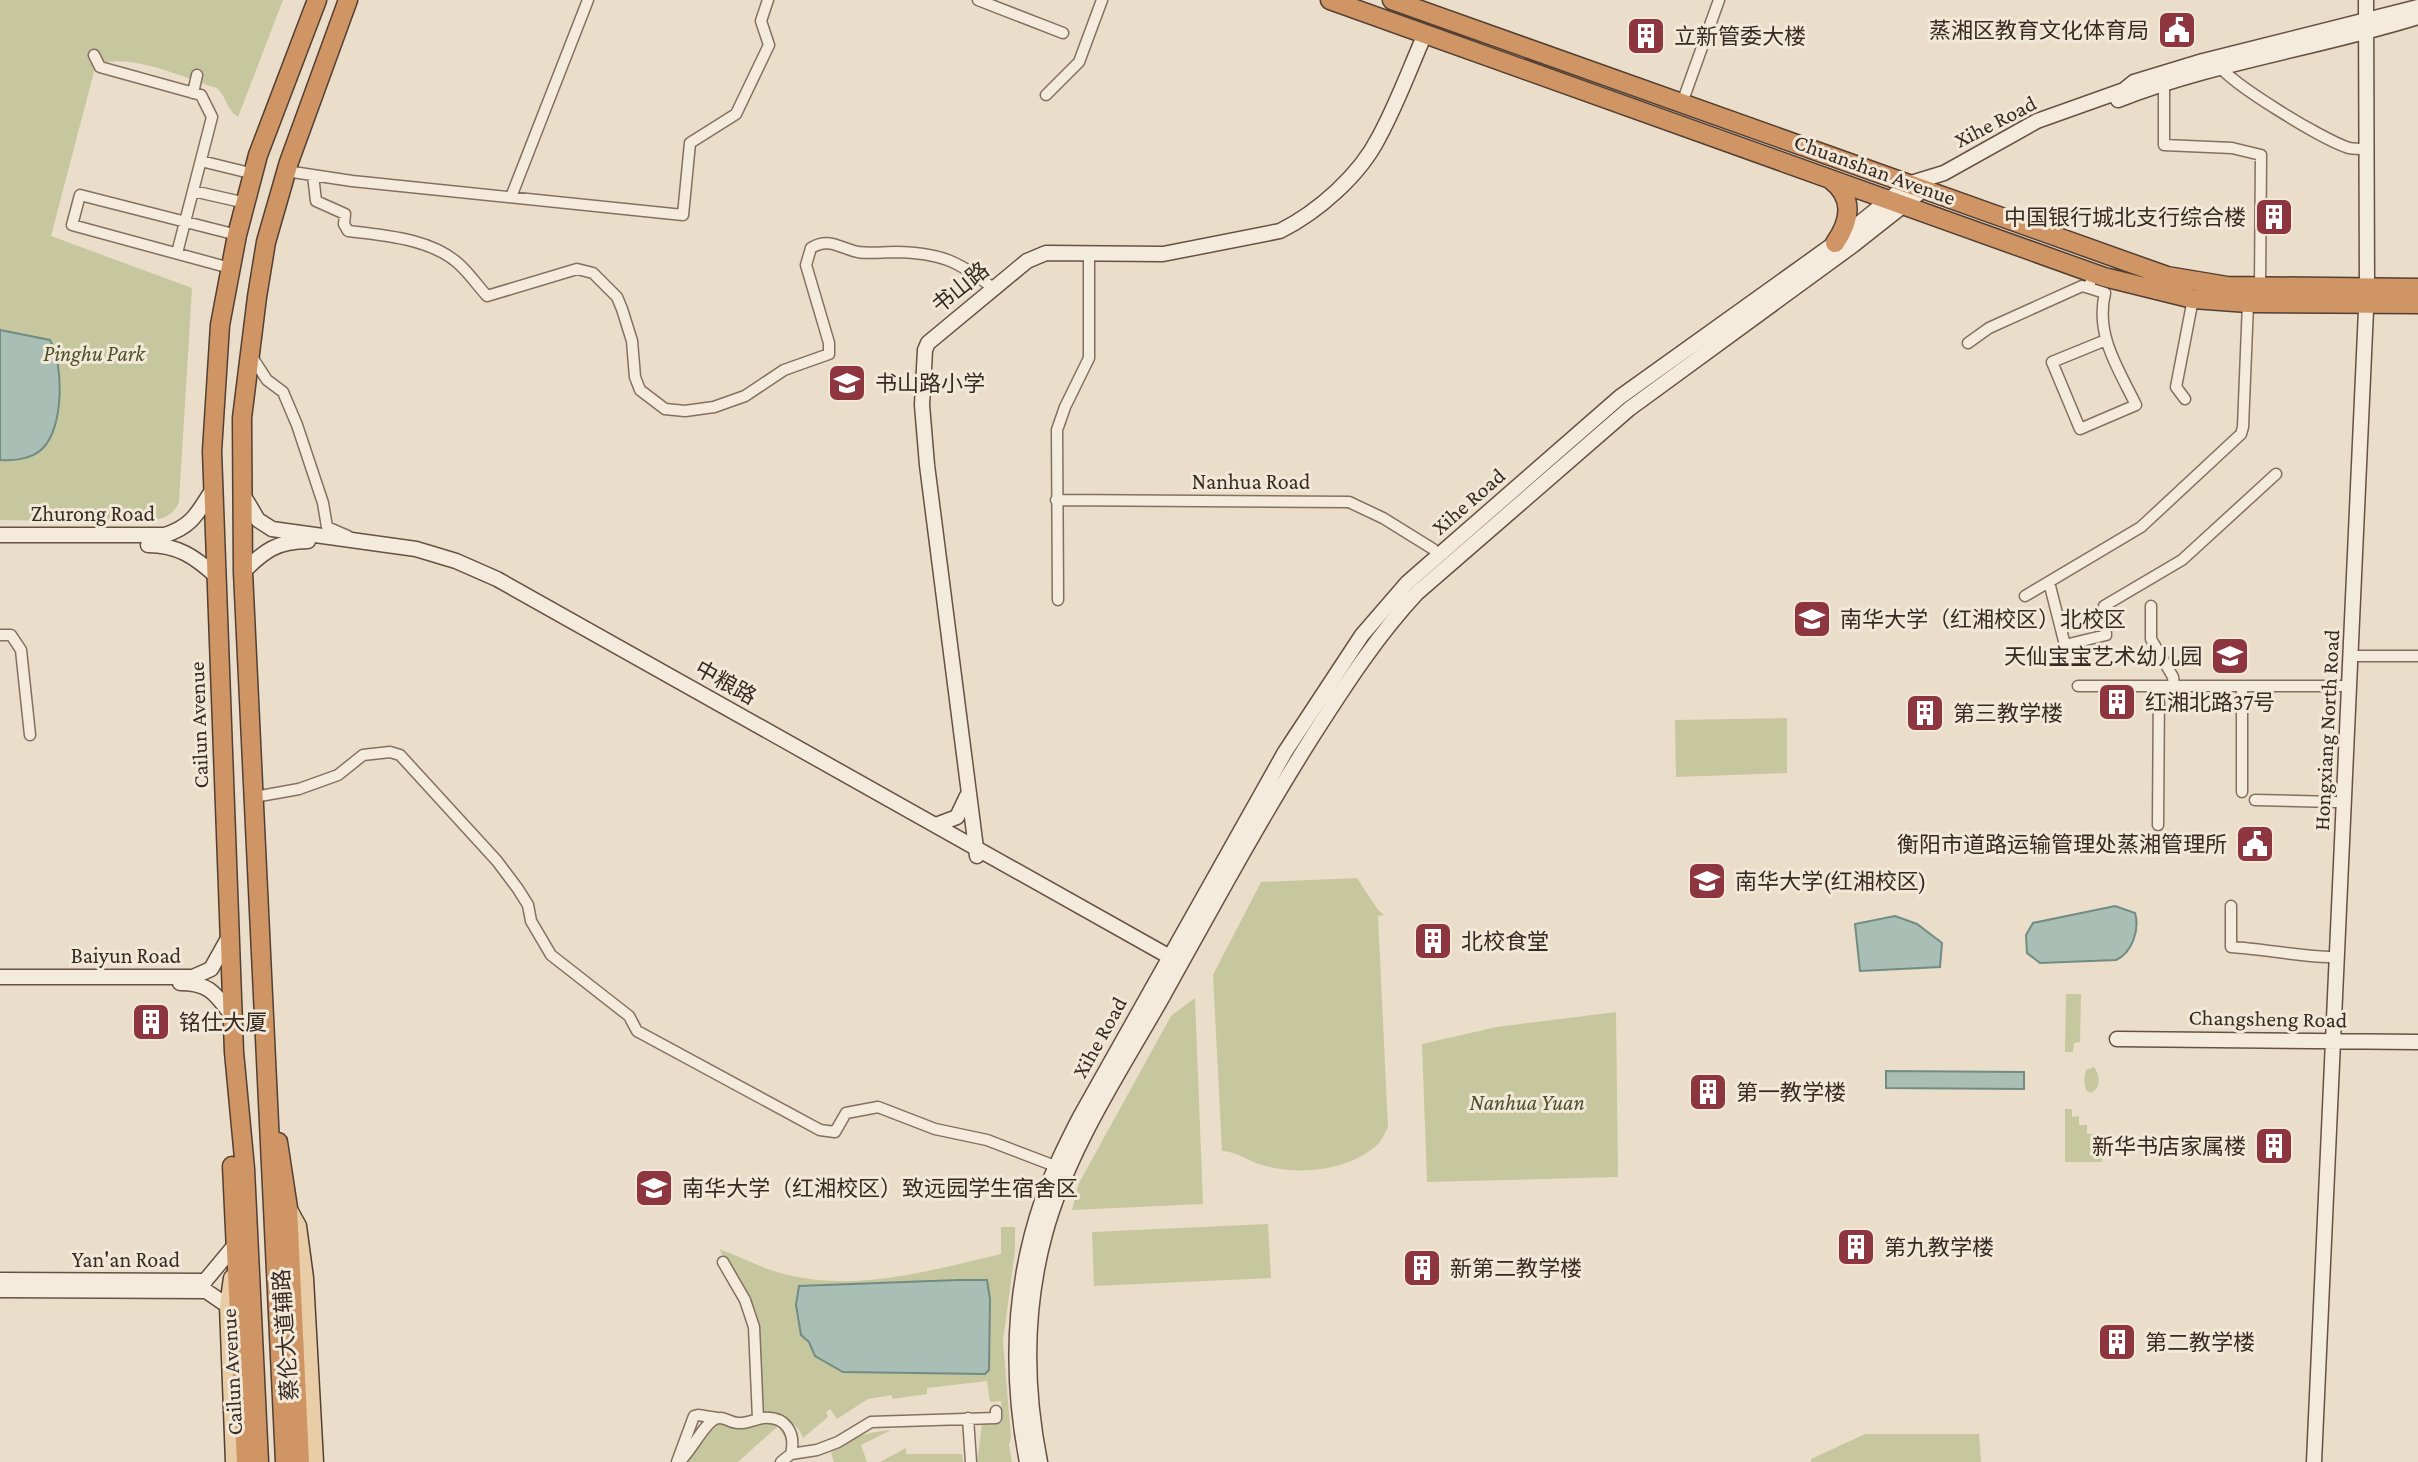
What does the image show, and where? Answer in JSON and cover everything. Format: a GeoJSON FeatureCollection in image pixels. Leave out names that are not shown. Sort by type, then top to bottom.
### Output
{"type":"FeatureCollection","features":[{"type":"Feature","properties":{"kind":"highway","name":"Cailun Avenue"},"geometry":{"type":"LineString","coordinates":[[259,1462],[245,1169],[234,1052],[212,451],[220,325],[237,235],[267,130],[317,0]]}},
{"type":"Feature","properties":{"kind":"highway"},"geometry":{"type":"LineString","coordinates":[[285,1462],[243,572],[240,490],[242,418],[266,242],[286,171],[348,0]]}},
{"type":"Feature","properties":{"kind":"highway","name":"Chuanshan Avenue"},"geometry":{"type":"LineString","coordinates":[[1330,0],[1952,222],[2091,281],[2193,299],[2248,303],[2362,296],[2418,288]]}},
{"type":"Feature","properties":{"kind":"highway","name":"Chuanshan Avenue"},"geometry":{"type":"LineString","coordinates":[[1392,0],[2167,276],[2206,284],[2362,296],[2418,304]]}},
{"type":"Feature","properties":{"kind":"highway"},"geometry":{"type":"LineString","coordinates":[[1828,177],[1843,192],[1848,210],[1844,244]]}},
{"type":"Feature","properties":{"kind":"highway"},"geometry":{"type":"LineString","coordinates":[[234,1052],[231,1130],[246,1462]]}},
{"type":"Feature","properties":{"kind":"highway"},"geometry":{"type":"LineString","coordinates":[[267,1088],[288,1208],[300,1462]]}},
{"type":"Feature","properties":{"kind":"main road","name":"Hongxiang North Road"},"geometry":{"type":"LineString","coordinates":[[2357,0],[2362,28]]}},
{"type":"Feature","properties":{"kind":"main road","name":"Hongxiang North Road"},"geometry":{"type":"LineString","coordinates":[[2306,1462],[2329,1045],[2329,957],[2336,802],[2345,686],[2351,656],[2362,296],[2362,28],[2366,0]]}},
{"type":"Feature","properties":{"kind":"main road","name":"Xihe Road"},"geometry":{"type":"LineString","coordinates":[[2362,28],[2418,7]]}},
{"type":"Feature","properties":{"kind":"main road","name":"Xihe Road"},"geometry":{"type":"LineString","coordinates":[[1040,1462],[1031,1398],[1031,1311],[1045,1235],[1055,1203],[1173,963],[1285,752],[1338,669],[1381,610],[1407,583],[1620,397],[1844,244],[1914,187],[2040,129],[2168,79],[2217,63],[2418,17]]}},
{"type":"Feature","properties":{"kind":"main road","name":"书山路"},"geometry":{"type":"LineString","coordinates":[[976,852],[927,465],[922,405],[928,343],[1035,256],[1046,253],[1163,254],[1280,231],[1292,225],[1337,188],[1378,140],[1425,34]]}},
{"type":"Feature","properties":{"kind":"main road"},"geometry":{"type":"LineString","coordinates":[[1844,244],[1900,217],[1917,216],[1952,222]]}},
{"type":"Feature","properties":{"kind":"main road","name":"Hongxiang North Road"},"geometry":{"type":"LineString","coordinates":[[2314,1462],[2362,296]]}},
{"type":"Feature","properties":{"kind":"main road","name":"Zhurong Road"},"geometry":{"type":"LineString","coordinates":[[0,535],[165,535],[183,529],[195,518],[213,489]]}},
{"type":"Feature","properties":{"kind":"main road","name":"中粮路"},"geometry":{"type":"LineString","coordinates":[[240,490],[258,520],[272,529],[416,549],[456,561],[497,579],[936,825],[976,852]]}},
{"type":"Feature","properties":{"kind":"main road","name":"中粮路"},"geometry":{"type":"LineString","coordinates":[[243,572],[273,547],[288,541],[353,544],[415,554],[456,566],[497,585],[1173,963]]}},
{"type":"Feature","properties":{"kind":"main road","name":"Zhurong Road"},"geometry":{"type":"LineString","coordinates":[[0,544],[165,545],[184,550],[216,576]]}},
{"type":"Feature","properties":{"kind":"main road"},"geometry":{"type":"LineString","coordinates":[[936,825],[957,817],[965,806],[969,792]]}},
{"type":"Feature","properties":{"kind":"main road","name":"Baiyun Road"},"geometry":{"type":"LineString","coordinates":[[0,980],[193,977],[211,969],[230,935]]}},
{"type":"Feature","properties":{"kind":"main road","name":"Xihe Road"},"geometry":{"type":"LineString","coordinates":[[1027,1462],[1015,1354],[1018,1308],[1032,1231],[1055,1166],[1080,1117],[1173,963]]}},
{"type":"Feature","properties":{"kind":"main road","name":"Baiyun Road"},"geometry":{"type":"LineString","coordinates":[[0,980],[193,983],[211,988],[233,1017]]}},
{"type":"Feature","properties":{"kind":"main road","name":"Changsheng Road"},"geometry":{"type":"LineString","coordinates":[[2117,1043],[2329,1045],[2418,1042]]}},
{"type":"Feature","properties":{"kind":"main road","name":"Changsheng Road"},"geometry":{"type":"LineString","coordinates":[[2329,1045],[2418,1050]]}},
{"type":"Feature","properties":{"kind":"main road","name":"蔡伦大道辅路"},"geometry":{"type":"LineString","coordinates":[[288,1208],[298,1226],[305,1278],[315,1462]]}},
{"type":"Feature","properties":{"kind":"main road"},"geometry":{"type":"LineString","coordinates":[[234,1462],[228,1306],[235,1245]]}},
{"type":"Feature","properties":{"kind":"main road","name":"Yan'an Road"},"geometry":{"type":"LineString","coordinates":[[0,1280],[205,1281],[235,1245]]}},
{"type":"Feature","properties":{"kind":"main road","name":"Yan'an Road"},"geometry":{"type":"LineString","coordinates":[[0,1290],[206,1291],[228,1306]]}},
{"type":"Feature","properties":{"kind":"street"},"geometry":{"type":"LineString","coordinates":[[511,197],[588,0]]}},
{"type":"Feature","properties":{"kind":"street"},"geometry":{"type":"LineString","coordinates":[[286,171],[683,215],[690,143],[736,114],[769,45],[761,21],[768,0]]}},
{"type":"Feature","properties":{"kind":"street"},"geometry":{"type":"LineString","coordinates":[[978,0],[1063,33]]}},
{"type":"Feature","properties":{"kind":"street"},"geometry":{"type":"LineString","coordinates":[[1046,95],[1079,62],[1102,0]]}},
{"type":"Feature","properties":{"kind":"street"},"geometry":{"type":"LineString","coordinates":[[1682,103],[1719,0]]}},
{"type":"Feature","properties":{"kind":"street"},"geometry":{"type":"LineString","coordinates":[[94,55],[100,67],[201,95],[212,117],[177,253]]}},
{"type":"Feature","properties":{"kind":"street"},"geometry":{"type":"LineString","coordinates":[[2217,63],[2231,78],[2299,121],[2350,148],[2363,148]]}},
{"type":"Feature","properties":{"kind":"street"},"geometry":{"type":"LineString","coordinates":[[193,93],[197,75]]}},
{"type":"Feature","properties":{"kind":"street"},"geometry":{"type":"LineString","coordinates":[[2168,79],[2164,145],[2232,148],[2261,155],[2260,287]]}},
{"type":"Feature","properties":{"kind":"street"},"geometry":{"type":"LineString","coordinates":[[201,161],[254,174]]}},
{"type":"Feature","properties":{"kind":"street"},"geometry":{"type":"LineString","coordinates":[[313,175],[316,201],[345,214],[344,224],[348,231],[400,237],[443,253],[461,264],[487,296],[577,269],[593,273],[617,297],[622,309],[632,341],[635,377],[640,390],[665,409],[685,411],[714,407],[745,396],[784,370],[829,354],[829,343],[806,265],[811,248],[820,243],[832,242],[861,252],[931,254],[962,265],[993,288]]}},
{"type":"Feature","properties":{"kind":"street"},"geometry":{"type":"LineString","coordinates":[[193,191],[246,203]]}},
{"type":"Feature","properties":{"kind":"street"},"geometry":{"type":"LineString","coordinates":[[230,268],[72,225],[80,195],[237,235]]}},
{"type":"Feature","properties":{"kind":"street"},"geometry":{"type":"LineString","coordinates":[[1058,600],[1057,430],[1089,358],[1089,254]]}},
{"type":"Feature","properties":{"kind":"street"},"geometry":{"type":"LineString","coordinates":[[1968,343],[1989,328],[2091,281],[2105,293],[2101,320],[2106,340],[2136,405],[2080,429],[2052,362],[2106,340]]}},
{"type":"Feature","properties":{"kind":"street"},"geometry":{"type":"LineString","coordinates":[[2185,399],[2176,387],[2193,299]]}},
{"type":"Feature","properties":{"kind":"street"},"geometry":{"type":"LineString","coordinates":[[2025,596],[2141,527],[2241,434],[2248,303]]}},
{"type":"Feature","properties":{"kind":"street"},"geometry":{"type":"LineString","coordinates":[[249,351],[267,380],[283,392],[323,503],[327,527],[353,538]]}},
{"type":"Feature","properties":{"kind":"street"},"geometry":{"type":"LineString","coordinates":[[2049,582],[2065,645],[2106,635],[2104,606],[2182,560],[2276,474]]}},
{"type":"Feature","properties":{"kind":"street","name":"Nanhua Road"},"geometry":{"type":"LineString","coordinates":[[1056,500],[1349,502],[1383,518],[1433,549]]}},
{"type":"Feature","properties":{"kind":"street"},"geometry":{"type":"LineString","coordinates":[[2151,606],[2151,639],[2173,677],[2174,686]]}},
{"type":"Feature","properties":{"kind":"street"},"geometry":{"type":"LineString","coordinates":[[0,635],[11,635],[21,650],[30,735]]}},
{"type":"Feature","properties":{"kind":"street"},"geometry":{"type":"LineString","coordinates":[[2351,656],[2418,656]]}},
{"type":"Feature","properties":{"kind":"street"},"geometry":{"type":"LineString","coordinates":[[2078,686],[2345,686]]}},
{"type":"Feature","properties":{"kind":"street"},"geometry":{"type":"LineString","coordinates":[[2158,825],[2159,686]]}},
{"type":"Feature","properties":{"kind":"street"},"geometry":{"type":"LineString","coordinates":[[2242,686],[2242,792]]}},
{"type":"Feature","properties":{"kind":"street"},"geometry":{"type":"LineString","coordinates":[[254,797],[299,789],[338,775],[363,755],[390,752],[400,755],[497,861],[528,905],[531,921],[551,955],[629,1016],[637,1031],[820,1130],[835,1132],[846,1113],[878,1107],[935,1129],[987,1140],[1055,1166]]}},
{"type":"Feature","properties":{"kind":"street"},"geometry":{"type":"LineString","coordinates":[[2255,800],[2336,802]]}},
{"type":"Feature","properties":{"kind":"street"},"geometry":{"type":"LineString","coordinates":[[2231,906],[2231,947],[2329,957]]}},
{"type":"Feature","properties":{"kind":"street"},"geometry":{"type":"LineString","coordinates":[[723,1262],[745,1300],[754,1327],[758,1419]]}},
{"type":"Feature","properties":{"kind":"street"},"geometry":{"type":"LineString","coordinates":[[781,1462],[791,1454],[817,1450],[838,1442],[871,1422],[996,1418],[996,1411]]}},
{"type":"Feature","properties":{"kind":"street"},"geometry":{"type":"LineString","coordinates":[[678,1462],[694,1416],[698,1415],[726,1418],[738,1423],[767,1418],[789,1426],[793,1446],[791,1454]]}},
{"type":"Feature","properties":{"kind":"street"},"geometry":{"type":"LineString","coordinates":[[678,1462],[689,1454],[709,1423],[717,1418]]}},
{"type":"Feature","properties":{"kind":"street"},"geometry":{"type":"LineString","coordinates":[[968,1418],[971,1462]]}},
{"type":"Feature","properties":{"kind":"green space","name":"Pinghu Park"},"geometry":{"type":"Polygon","coordinates":[[[0,0],[283,0],[238,117],[217,88],[142,64],[111,61],[96,64],[51,236],[192,288],[179,502],[170,514],[161,518],[146,522],[0,520],[0,0]]]}},
{"type":"Feature","properties":{"kind":"green space"},"geometry":{"type":"Polygon","coordinates":[[[1787,718],[1787,773],[1676,777],[1675,720],[1787,718]]]}},
{"type":"Feature","properties":{"kind":"green space"},"geometry":{"type":"Polygon","coordinates":[[[1357,878],[1384,915],[1378,916],[1388,1128],[1379,1143],[1367,1152],[1354,1160],[1324,1169],[1276,1168],[1222,1151],[1213,975],[1261,882],[1357,878]]]}},
{"type":"Feature","properties":{"kind":"green space"},"geometry":{"type":"Polygon","coordinates":[[[2066,994],[2081,994],[2080,1042],[2074,1043],[2073,1052],[2065,1052],[2066,994]]]}},
{"type":"Feature","properties":{"kind":"green space"},"geometry":{"type":"Polygon","coordinates":[[[1195,998],[1203,1204],[1072,1210],[1079,1183],[1171,1016],[1195,998]]]}},
{"type":"Feature","properties":{"kind":"green space","name":"Nanhua Yuan"},"geometry":{"type":"Polygon","coordinates":[[[1616,1012],[1618,1177],[1427,1182],[1422,1044],[1497,1027],[1616,1012]]]}},
{"type":"Feature","properties":{"kind":"green space"},"geometry":{"type":"Polygon","coordinates":[[[2094,1067],[2098,1081],[2097,1088],[2091,1093],[2086,1090],[2084,1079],[2086,1070],[2094,1067]]]}},
{"type":"Feature","properties":{"kind":"green space"},"geometry":{"type":"Polygon","coordinates":[[[2065,1109],[2072,1109],[2072,1117],[2079,1116],[2079,1125],[2087,1125],[2087,1134],[2095,1134],[2095,1143],[2102,1143],[2102,1162],[2065,1162],[2065,1109]]]}},
{"type":"Feature","properties":{"kind":"green space"},"geometry":{"type":"Polygon","coordinates":[[[1268,1224],[1271,1278],[1094,1286],[1092,1232],[1268,1224]]]}},
{"type":"Feature","properties":{"kind":"green space"},"geometry":{"type":"Polygon","coordinates":[[[1001,1227],[1015,1227],[1015,1251],[1003,1341],[1012,1462],[977,1462],[982,1425],[1002,1423],[1001,1401],[990,1402],[987,1381],[927,1388],[927,1394],[868,1399],[837,1419],[830,1409],[826,1412],[828,1417],[803,1438],[793,1424],[763,1413],[760,1407],[757,1315],[719,1249],[788,1275],[815,1280],[868,1280],[922,1272],[1001,1254],[1001,1227]]]}},
{"type":"Feature","properties":{"kind":"green space"},"geometry":{"type":"Polygon","coordinates":[[[719,1420],[772,1421],[788,1430],[789,1445],[778,1426],[738,1462],[688,1462],[712,1425],[719,1420]]]}},
{"type":"Feature","properties":{"kind":"green space"},"geometry":{"type":"Polygon","coordinates":[[[891,1430],[861,1445],[867,1462],[834,1462],[831,1453],[851,1439],[891,1430]]]}},
{"type":"Feature","properties":{"kind":"green space"},"geometry":{"type":"Polygon","coordinates":[[[1865,1434],[1979,1434],[1981,1462],[1811,1462],[1811,1459],[1865,1434]]]}},
{"type":"Feature","properties":{"kind":"green space"},"geometry":{"type":"Polygon","coordinates":[[[906,1448],[906,1454],[962,1454],[963,1462],[880,1462],[906,1448]]]}},
{"type":"Feature","properties":{"kind":"shaded area"},"geometry":{"type":"Polygon","coordinates":[[[0,330],[50,340],[58,364],[60,396],[49,440],[38,452],[16,460],[0,460],[0,330]]]}},
{"type":"Feature","properties":{"kind":"shaded area"},"geometry":{"type":"Polygon","coordinates":[[[2115,906],[2135,913],[2136,919],[2135,933],[2122,957],[2116,960],[2040,963],[2027,953],[2026,935],[2033,923],[2115,906]]]}},
{"type":"Feature","properties":{"kind":"shaded area"},"geometry":{"type":"Polygon","coordinates":[[[1895,916],[1917,924],[1942,943],[1940,967],[1860,971],[1855,924],[1895,916]]]}},
{"type":"Feature","properties":{"kind":"shaded area"},"geometry":{"type":"Polygon","coordinates":[[[1886,1071],[2024,1072],[2024,1089],[1886,1088],[1886,1071]]]}},
{"type":"Feature","properties":{"kind":"shaded area"},"geometry":{"type":"Polygon","coordinates":[[[987,1280],[990,1299],[989,1370],[985,1374],[843,1372],[815,1356],[809,1342],[801,1335],[796,1305],[799,1286],[987,1280]]]}},
{"type":"Feature","properties":{"kind":"place","name":"蒸湘区教育文化体育局"},"geometry":{"type":"Point","coordinates":[2177,30]}},
{"type":"Feature","properties":{"kind":"place","name":"立新管委大楼"},"geometry":{"type":"Point","coordinates":[1646,36]}},
{"type":"Feature","properties":{"kind":"place","name":"中国银行城北支行综合楼"},"geometry":{"type":"Point","coordinates":[2274,217]}},
{"type":"Feature","properties":{"kind":"place","name":"书山路小学"},"geometry":{"type":"Point","coordinates":[847,383]}},
{"type":"Feature","properties":{"kind":"place","name":"南华大学（红湘校区）北校区"},"geometry":{"type":"Point","coordinates":[1812,619]}},
{"type":"Feature","properties":{"kind":"place","name":"天仙宝宝艺术幼儿园"},"geometry":{"type":"Point","coordinates":[2230,656]}},
{"type":"Feature","properties":{"kind":"place","name":"红湘北路37号"},"geometry":{"type":"Point","coordinates":[2117,702]}},
{"type":"Feature","properties":{"kind":"place","name":"第三教学楼"},"geometry":{"type":"Point","coordinates":[1925,713]}},
{"type":"Feature","properties":{"kind":"place","name":"衡阳市道路运输管理处蒸湘管理所"},"geometry":{"type":"Point","coordinates":[2255,844]}},
{"type":"Feature","properties":{"kind":"place","name":"南华大学(红湘校区)"},"geometry":{"type":"Point","coordinates":[1707,881]}},
{"type":"Feature","properties":{"kind":"place","name":"北校食堂"},"geometry":{"type":"Point","coordinates":[1433,941]}},
{"type":"Feature","properties":{"kind":"place","name":"铭仕大厦"},"geometry":{"type":"Point","coordinates":[151,1022]}},
{"type":"Feature","properties":{"kind":"place","name":"第一教学楼"},"geometry":{"type":"Point","coordinates":[1708,1092]}},
{"type":"Feature","properties":{"kind":"place","name":"新华书店家属楼"},"geometry":{"type":"Point","coordinates":[2274,1146]}},
{"type":"Feature","properties":{"kind":"place","name":"南华大学（红湘校区）致远园学生宿舍区"},"geometry":{"type":"Point","coordinates":[654,1188]}},
{"type":"Feature","properties":{"kind":"place","name":"第九教学楼"},"geometry":{"type":"Point","coordinates":[1856,1247]}},
{"type":"Feature","properties":{"kind":"place","name":"新第二教学楼"},"geometry":{"type":"Point","coordinates":[1422,1268]}},
{"type":"Feature","properties":{"kind":"place","name":"第二教学楼"},"geometry":{"type":"Point","coordinates":[2117,1342]}}]}
